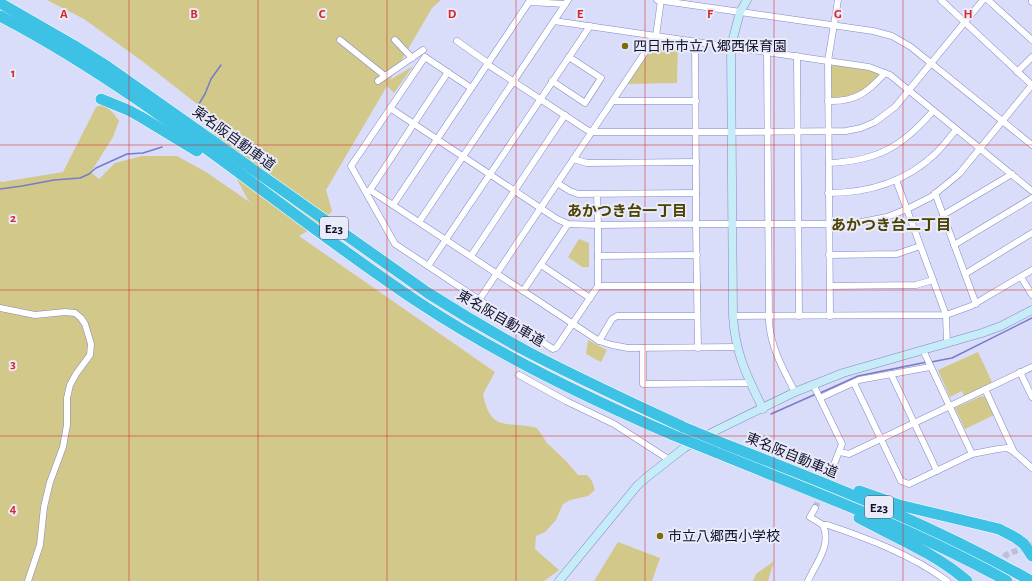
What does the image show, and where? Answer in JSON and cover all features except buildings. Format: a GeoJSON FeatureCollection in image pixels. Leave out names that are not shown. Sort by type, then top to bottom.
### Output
{"type":"FeatureCollection","features":[{"type":"Feature","properties":{"kind":"highway"},"geometry":{"type":"LineString","coordinates":[[11,0],[108,67]]}},
{"type":"Feature","properties":{"kind":"highway","name":"東名阪自動車道"},"geometry":{"type":"LineString","coordinates":[[0,3],[67,41],[108,67],[428,293],[478,324],[578,378],[683,427],[767,460],[913,522],[1005,566],[1031,581]]}},
{"type":"Feature","properties":{"kind":"highway","name":"東名阪自動車道"},"geometry":{"type":"LineString","coordinates":[[0,16],[68,55],[101,76],[188,136],[338,247],[419,303],[489,346],[580,393],[673,435],[903,530],[953,553],[1006,581]]}},
{"type":"Feature","properties":{"kind":"highway"},"geometry":{"type":"LineString","coordinates":[[101,100],[128,110],[141,117],[262,191]]}},
{"type":"Feature","properties":{"kind":"highway"},"geometry":{"type":"LineString","coordinates":[[767,460],[899,505],[999,529],[1024,544],[1032,556]]}},
{"type":"Feature","properties":{"kind":"highway"},"geometry":{"type":"LineString","coordinates":[[761,471],[857,517],[910,545],[953,570],[967,581]]}},
{"type":"Feature","properties":{"kind":"street"},"geometry":{"type":"LineString","coordinates":[[657,0],[880,32],[892,36],[911,47],[1032,145]]}},
{"type":"Feature","properties":{"kind":"street"},"geometry":{"type":"LineString","coordinates":[[479,300],[656,36],[661,0]]}},
{"type":"Feature","properties":{"kind":"street"},"geometry":{"type":"LineString","coordinates":[[747,0],[740,12],[731,46],[733,316],[734,332],[742,365],[763,409]]}},
{"type":"Feature","properties":{"kind":"street"},"geometry":{"type":"LineString","coordinates":[[830,316],[828,61],[838,0]]}},
{"type":"Feature","properties":{"kind":"street"},"geometry":{"type":"LineString","coordinates":[[390,108],[489,175],[557,219],[568,224],[852,224],[887,217],[920,203],[935,193],[959,174],[1032,85],[941,0]]}},
{"type":"Feature","properties":{"kind":"street"},"geometry":{"type":"LineString","coordinates":[[457,41],[565,116],[592,132],[828,132],[858,129],[875,122],[895,107],[983,0]]}},
{"type":"Feature","properties":{"kind":"street"},"geometry":{"type":"LineString","coordinates":[[988,0],[994,3],[1032,40]]}},
{"type":"Feature","properties":{"kind":"street"},"geometry":{"type":"LineString","coordinates":[[393,205],[529,2],[567,2]]}},
{"type":"Feature","properties":{"kind":"street"},"geometry":{"type":"LineString","coordinates":[[419,222],[567,2]]}},
{"type":"Feature","properties":{"kind":"street"},"geometry":{"type":"LineString","coordinates":[[554,20],[869,67],[885,73],[909,91],[1032,191]]}},
{"type":"Feature","properties":{"kind":"street"},"geometry":{"type":"LineString","coordinates":[[428,266],[590,26]]}},
{"type":"Feature","properties":{"kind":"street"},"geometry":{"type":"LineString","coordinates":[[340,40],[386,76]]}},
{"type":"Feature","properties":{"kind":"street"},"geometry":{"type":"LineString","coordinates":[[395,40],[418,66]]}},
{"type":"Feature","properties":{"kind":"street"},"geometry":{"type":"LineString","coordinates":[[695,41],[698,348]]}},
{"type":"Feature","properties":{"kind":"street"},"geometry":{"type":"LineString","coordinates":[[378,81],[423,50]]}},
{"type":"Feature","properties":{"kind":"street"},"geometry":{"type":"LineString","coordinates":[[767,52],[768,316],[770,336],[774,350],[795,392]]}},
{"type":"Feature","properties":{"kind":"street"},"geometry":{"type":"LineString","coordinates":[[797,56],[799,316]]}},
{"type":"Feature","properties":{"kind":"street"},"geometry":{"type":"LineString","coordinates":[[471,88],[425,57],[352,166],[368,191],[395,244],[553,349],[556,348],[598,286],[597,194]]}},
{"type":"Feature","properties":{"kind":"street"},"geometry":{"type":"LineString","coordinates":[[552,81],[585,103],[601,78],[569,57]]}},
{"type":"Feature","properties":{"kind":"street"},"geometry":{"type":"LineString","coordinates":[[1017,72],[1032,57]]}},
{"type":"Feature","properties":{"kind":"street"},"geometry":{"type":"LineString","coordinates":[[368,191],[448,72]]}},
{"type":"Feature","properties":{"kind":"street"},"geometry":{"type":"LineString","coordinates":[[828,101],[852,99],[863,94],[885,73]]}},
{"type":"Feature","properties":{"kind":"street"},"geometry":{"type":"LineString","coordinates":[[613,101],[696,101]]}},
{"type":"Feature","properties":{"kind":"street"},"geometry":{"type":"LineString","coordinates":[[829,163],[854,161],[880,154],[905,139],[921,125],[933,110]]}},
{"type":"Feature","properties":{"kind":"street"},"geometry":{"type":"LineString","coordinates":[[471,256],[565,116]]}},
{"type":"Feature","properties":{"kind":"street"},"geometry":{"type":"LineString","coordinates":[[828,193],[844,193],[865,190],[896,180],[914,171],[935,155],[956,130]]}},
{"type":"Feature","properties":{"kind":"street"},"geometry":{"type":"LineString","coordinates":[[573,159],[587,164],[696,162]]}},
{"type":"Feature","properties":{"kind":"street"},"geometry":{"type":"LineString","coordinates":[[943,215],[1012,174]]}},
{"type":"Feature","properties":{"kind":"street"},"geometry":{"type":"LineString","coordinates":[[896,180],[946,315],[947,343]]}},
{"type":"Feature","properties":{"kind":"street"},"geometry":{"type":"LineString","coordinates":[[557,183],[574,193],[696,193]]}},
{"type":"Feature","properties":{"kind":"street"},"geometry":{"type":"LineString","coordinates":[[368,191],[393,205],[599,341],[621,347],[643,348],[737,347]]}},
{"type":"Feature","properties":{"kind":"street"},"geometry":{"type":"LineString","coordinates":[[935,193],[976,304]]}},
{"type":"Feature","properties":{"kind":"street"},"geometry":{"type":"LineString","coordinates":[[954,245],[1032,198]]}},
{"type":"Feature","properties":{"kind":"street"},"geometry":{"type":"LineString","coordinates":[[523,291],[568,224]]}},
{"type":"Feature","properties":{"kind":"street"},"geometry":{"type":"LineString","coordinates":[[965,274],[1032,234]]}},
{"type":"Feature","properties":{"kind":"street"},"geometry":{"type":"LineString","coordinates":[[830,255],[897,254],[920,246]]}},
{"type":"Feature","properties":{"kind":"street"},"geometry":{"type":"LineString","coordinates":[[598,256],[697,255]]}},
{"type":"Feature","properties":{"kind":"street"},"geometry":{"type":"LineString","coordinates":[[541,264],[590,298]]}},
{"type":"Feature","properties":{"kind":"street"},"geometry":{"type":"LineString","coordinates":[[733,316],[946,315],[976,304],[1032,270]]}},
{"type":"Feature","properties":{"kind":"street"},"geometry":{"type":"LineString","coordinates":[[1021,277],[1032,295]]}},
{"type":"Feature","properties":{"kind":"street"},"geometry":{"type":"LineString","coordinates":[[830,286],[916,285],[934,280]]}},
{"type":"Feature","properties":{"kind":"street"},"geometry":{"type":"LineString","coordinates":[[598,286],[697,286]]}},
{"type":"Feature","properties":{"kind":"street"},"geometry":{"type":"LineString","coordinates":[[0,308],[35,315],[65,312],[75,313],[85,324],[91,344],[90,355],[70,385],[67,398],[67,425],[63,447],[50,482],[44,506],[40,545],[28,581]]}},
{"type":"Feature","properties":{"kind":"street"},"geometry":{"type":"LineString","coordinates":[[817,392],[844,373],[988,331],[1032,310]]}},
{"type":"Feature","properties":{"kind":"street"},"geometry":{"type":"LineString","coordinates":[[599,341],[612,320],[617,316],[697,316]]}},
{"type":"Feature","properties":{"kind":"street"},"geometry":{"type":"LineString","coordinates":[[643,348],[643,384],[750,383]]}},
{"type":"Feature","properties":{"kind":"street"},"geometry":{"type":"LineString","coordinates":[[923,350],[972,454]]}},
{"type":"Feature","properties":{"kind":"street"},"geometry":{"type":"LineString","coordinates":[[559,581],[637,486],[684,448],[795,392],[817,392],[854,383],[860,380],[929,364]]}},
{"type":"Feature","properties":{"kind":"street"},"geometry":{"type":"LineString","coordinates":[[840,452],[849,454],[1032,367]]}},
{"type":"Feature","properties":{"kind":"street"},"geometry":{"type":"LineString","coordinates":[[1020,372],[1032,397]]}},
{"type":"Feature","properties":{"kind":"street"},"geometry":{"type":"LineString","coordinates":[[890,374],[937,471]]}},
{"type":"Feature","properties":{"kind":"street"},"geometry":{"type":"LineString","coordinates":[[519,375],[566,401],[614,424],[668,460]]}},
{"type":"Feature","properties":{"kind":"street"},"geometry":{"type":"LineString","coordinates":[[854,383],[901,481],[909,484],[972,454],[1006,448],[1014,452],[1032,468]]}},
{"type":"Feature","properties":{"kind":"street"},"geometry":{"type":"LineString","coordinates":[[984,390],[1014,452]]}},
{"type":"Feature","properties":{"kind":"street"},"geometry":{"type":"LineString","coordinates":[[817,392],[842,444],[831,472]]}},
{"type":"Feature","properties":{"kind":"street"},"geometry":{"type":"LineString","coordinates":[[815,508],[810,517],[823,525],[828,525],[862,537],[906,556],[929,568],[948,581]]}},
{"type":"Feature","properties":{"kind":"street"},"geometry":{"type":"LineString","coordinates":[[808,581],[824,550],[826,534],[823,525]]}},
{"type":"Feature","properties":{"kind":"shaded area"},"geometry":{"type":"Polygon","coordinates":[[[47,0],[441,0],[432,8],[390,80],[413,66],[394,93],[387,86],[326,190],[332,211],[321,223],[299,236],[495,372],[483,394],[486,407],[491,415],[502,423],[537,428],[547,443],[578,475],[587,475],[592,481],[595,490],[588,496],[570,500],[563,504],[556,520],[545,532],[536,536],[535,549],[559,570],[544,581],[0,581],[0,181],[2,182],[63,172],[96,107],[104,104],[119,121],[113,137],[91,172],[99,179],[115,163],[142,156],[177,156],[206,172],[254,205],[248,200],[197,104],[146,64],[84,19],[47,0]]]}},
{"type":"Feature","properties":{"kind":"shaded area"},"geometry":{"type":"Polygon","coordinates":[[[659,38],[678,41],[677,83],[627,84],[659,38]]]}},
{"type":"Feature","properties":{"kind":"shaded area"},"geometry":{"type":"Polygon","coordinates":[[[833,65],[866,69],[878,73],[879,76],[868,87],[859,93],[834,99],[831,97],[831,67],[833,65]]]}},
{"type":"Feature","properties":{"kind":"shaded area"},"geometry":{"type":"Polygon","coordinates":[[[579,239],[589,243],[589,267],[582,267],[568,257],[579,239]]]}},
{"type":"Feature","properties":{"kind":"shaded area"},"geometry":{"type":"Polygon","coordinates":[[[588,340],[607,350],[601,362],[586,354],[588,340]]]}},
{"type":"Feature","properties":{"kind":"shaded area"},"geometry":{"type":"Polygon","coordinates":[[[978,352],[992,382],[964,396],[962,391],[950,397],[938,370],[978,352]]]}},
{"type":"Feature","properties":{"kind":"shaded area"},"geometry":{"type":"Polygon","coordinates":[[[982,396],[985,397],[994,415],[965,429],[955,408],[982,396]]]}},
{"type":"Feature","properties":{"kind":"shaded area"},"geometry":{"type":"Polygon","coordinates":[[[618,542],[660,558],[652,581],[594,581],[618,542]]]}},
{"type":"Feature","properties":{"kind":"shaded area"},"geometry":{"type":"Polygon","coordinates":[[[774,561],[768,581],[753,581],[756,574],[774,561]]]}},
{"type":"Feature","properties":{"kind":"waterway"},"geometry":{"type":"LineString","coordinates":[[197,107],[205,94],[211,79],[221,65]]}},
{"type":"Feature","properties":{"kind":"waterway"},"geometry":{"type":"LineString","coordinates":[[0,189],[54,180],[80,178],[89,174],[96,168],[127,154],[143,153],[162,147]]}},
{"type":"Feature","properties":{"kind":"waterway"},"geometry":{"type":"LineString","coordinates":[[931,362],[952,358],[1032,318]]}},
{"type":"Feature","properties":{"kind":"waterway"},"geometry":{"type":"LineString","coordinates":[[820,393],[858,376],[927,362]]}},
{"type":"Feature","properties":{"kind":"waterway"},"geometry":{"type":"LineString","coordinates":[[771,414],[816,394]]}},
{"type":"Feature","properties":{"kind":"tunnel"},"geometry":{"type":"LineString","coordinates":[[815,508],[821,494]]}},
{"type":"Feature","properties":{"kind":"tunnel"},"geometry":{"type":"LineString","coordinates":[[1000,565],[1006,555],[1032,544]]}},
{"type":"Feature","properties":{"kind":"place","name":"四日市市立八郷西保育園"},"geometry":{"type":"Point","coordinates":[625,46]}},
{"type":"Feature","properties":{"kind":"place","name":"市立八郷西小学校"},"geometry":{"type":"Point","coordinates":[660,536]}},
{"type":"Feature","properties":{"kind":"district","name":"あかつき台一丁目"},"geometry":{"type":"Point","coordinates":[627,211]}},
{"type":"Feature","properties":{"kind":"district","name":"あかつき台二丁目"},"geometry":{"type":"Point","coordinates":[891,225]}}]}
